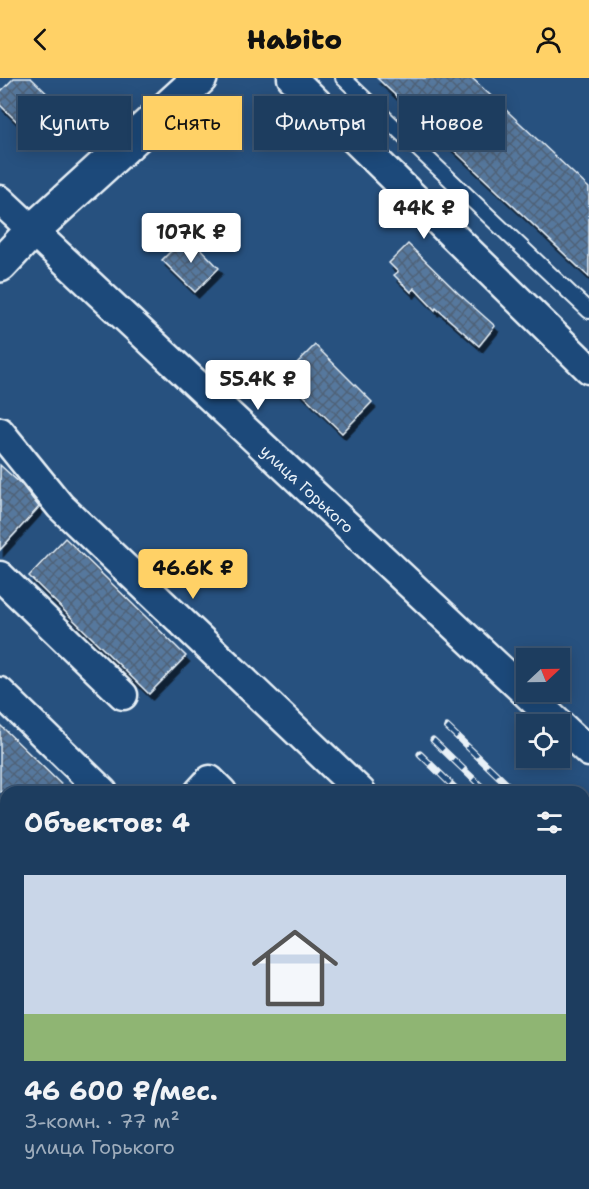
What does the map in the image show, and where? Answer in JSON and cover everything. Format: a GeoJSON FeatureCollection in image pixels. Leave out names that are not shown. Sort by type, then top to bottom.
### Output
{"type":"FeatureCollection","features":[{"type":"Feature","properties":{"kind":"street"},"geometry":{"type":"LineString","coordinates":[[0,264],[32,231],[200,78]]}},
{"type":"Feature","properties":{"kind":"street"},"geometry":{"type":"LineString","coordinates":[[292,78],[589,369]]}},
{"type":"Feature","properties":{"kind":"street","name":"улица Горького"},"geometry":{"type":"LineString","coordinates":[[0,200],[589,752]]}},
{"type":"Feature","properties":{"kind":"street"},"geometry":{"type":"LineString","coordinates":[[0,432],[60,506],[355,786]]}},
{"type":"Feature","properties":{"kind":"street"},"geometry":{"type":"LineString","coordinates":[[0,576],[123,695]]}},
{"type":"Feature","properties":{"kind":"street"},"geometry":{"type":"LineString","coordinates":[[0,692],[98,786]]}},
{"type":"Feature","properties":{"kind":"street"},"geometry":{"type":"LineString","coordinates":[[204,786],[210,780],[216,786]]}},
{"type":"Feature","properties":{"kind":"lane"},"geometry":{"type":"LineString","coordinates":[[343,78],[589,311]]}},
{"type":"Feature","properties":{"kind":"building"},"geometry":{"type":"Polygon","coordinates":[[[14,78],[31,78],[50,96],[18,96],[18,122],[0,105],[0,92],[14,78]]]}},
{"type":"Feature","properties":{"kind":"building"},"geometry":{"type":"Polygon","coordinates":[[[377,78],[472,78],[491,96],[399,96],[399,99],[377,78]]]}},
{"type":"Feature","properties":{"kind":"building"},"geometry":{"type":"Polygon","coordinates":[[[505,109],[589,188],[589,277],[454,150],[505,150],[505,109]]]}},
{"type":"Feature","properties":{"kind":"building"},"geometry":{"type":"Polygon","coordinates":[[[187,235],[219,268],[195,292],[162,260],[187,235]]]}},
{"type":"Feature","properties":{"kind":"building"},"geometry":{"type":"Polygon","coordinates":[[[408,244],[495,326],[479,346],[436,308],[435,310],[414,288],[411,292],[394,275],[398,272],[389,263],[408,244]]]}},
{"type":"Feature","properties":{"kind":"building"},"geometry":{"type":"Polygon","coordinates":[[[315,345],[372,402],[342,433],[284,376],[315,345]]]}},
{"type":"Feature","properties":{"kind":"building"},"geometry":{"type":"Polygon","coordinates":[[[0,465],[22,485],[39,507],[0,550],[0,465]]]}},
{"type":"Feature","properties":{"kind":"building"},"geometry":{"type":"Polygon","coordinates":[[[65,538],[186,656],[149,694],[29,576],[65,538]]]}},
{"type":"Feature","properties":{"kind":"building"},"geometry":{"type":"Polygon","coordinates":[[[0,725],[63,786],[0,786],[0,725]]]}},
{"type":"Feature","properties":{"kind":"railway"},"geometry":{"type":"LineString","coordinates":[[447,727],[509,786]]}},
{"type":"Feature","properties":{"kind":"railway"},"geometry":{"type":"LineString","coordinates":[[433,740],[481,786]]}},
{"type":"Feature","properties":{"kind":"railway"},"geometry":{"type":"LineString","coordinates":[[420,754],[453,786]]}}]}
